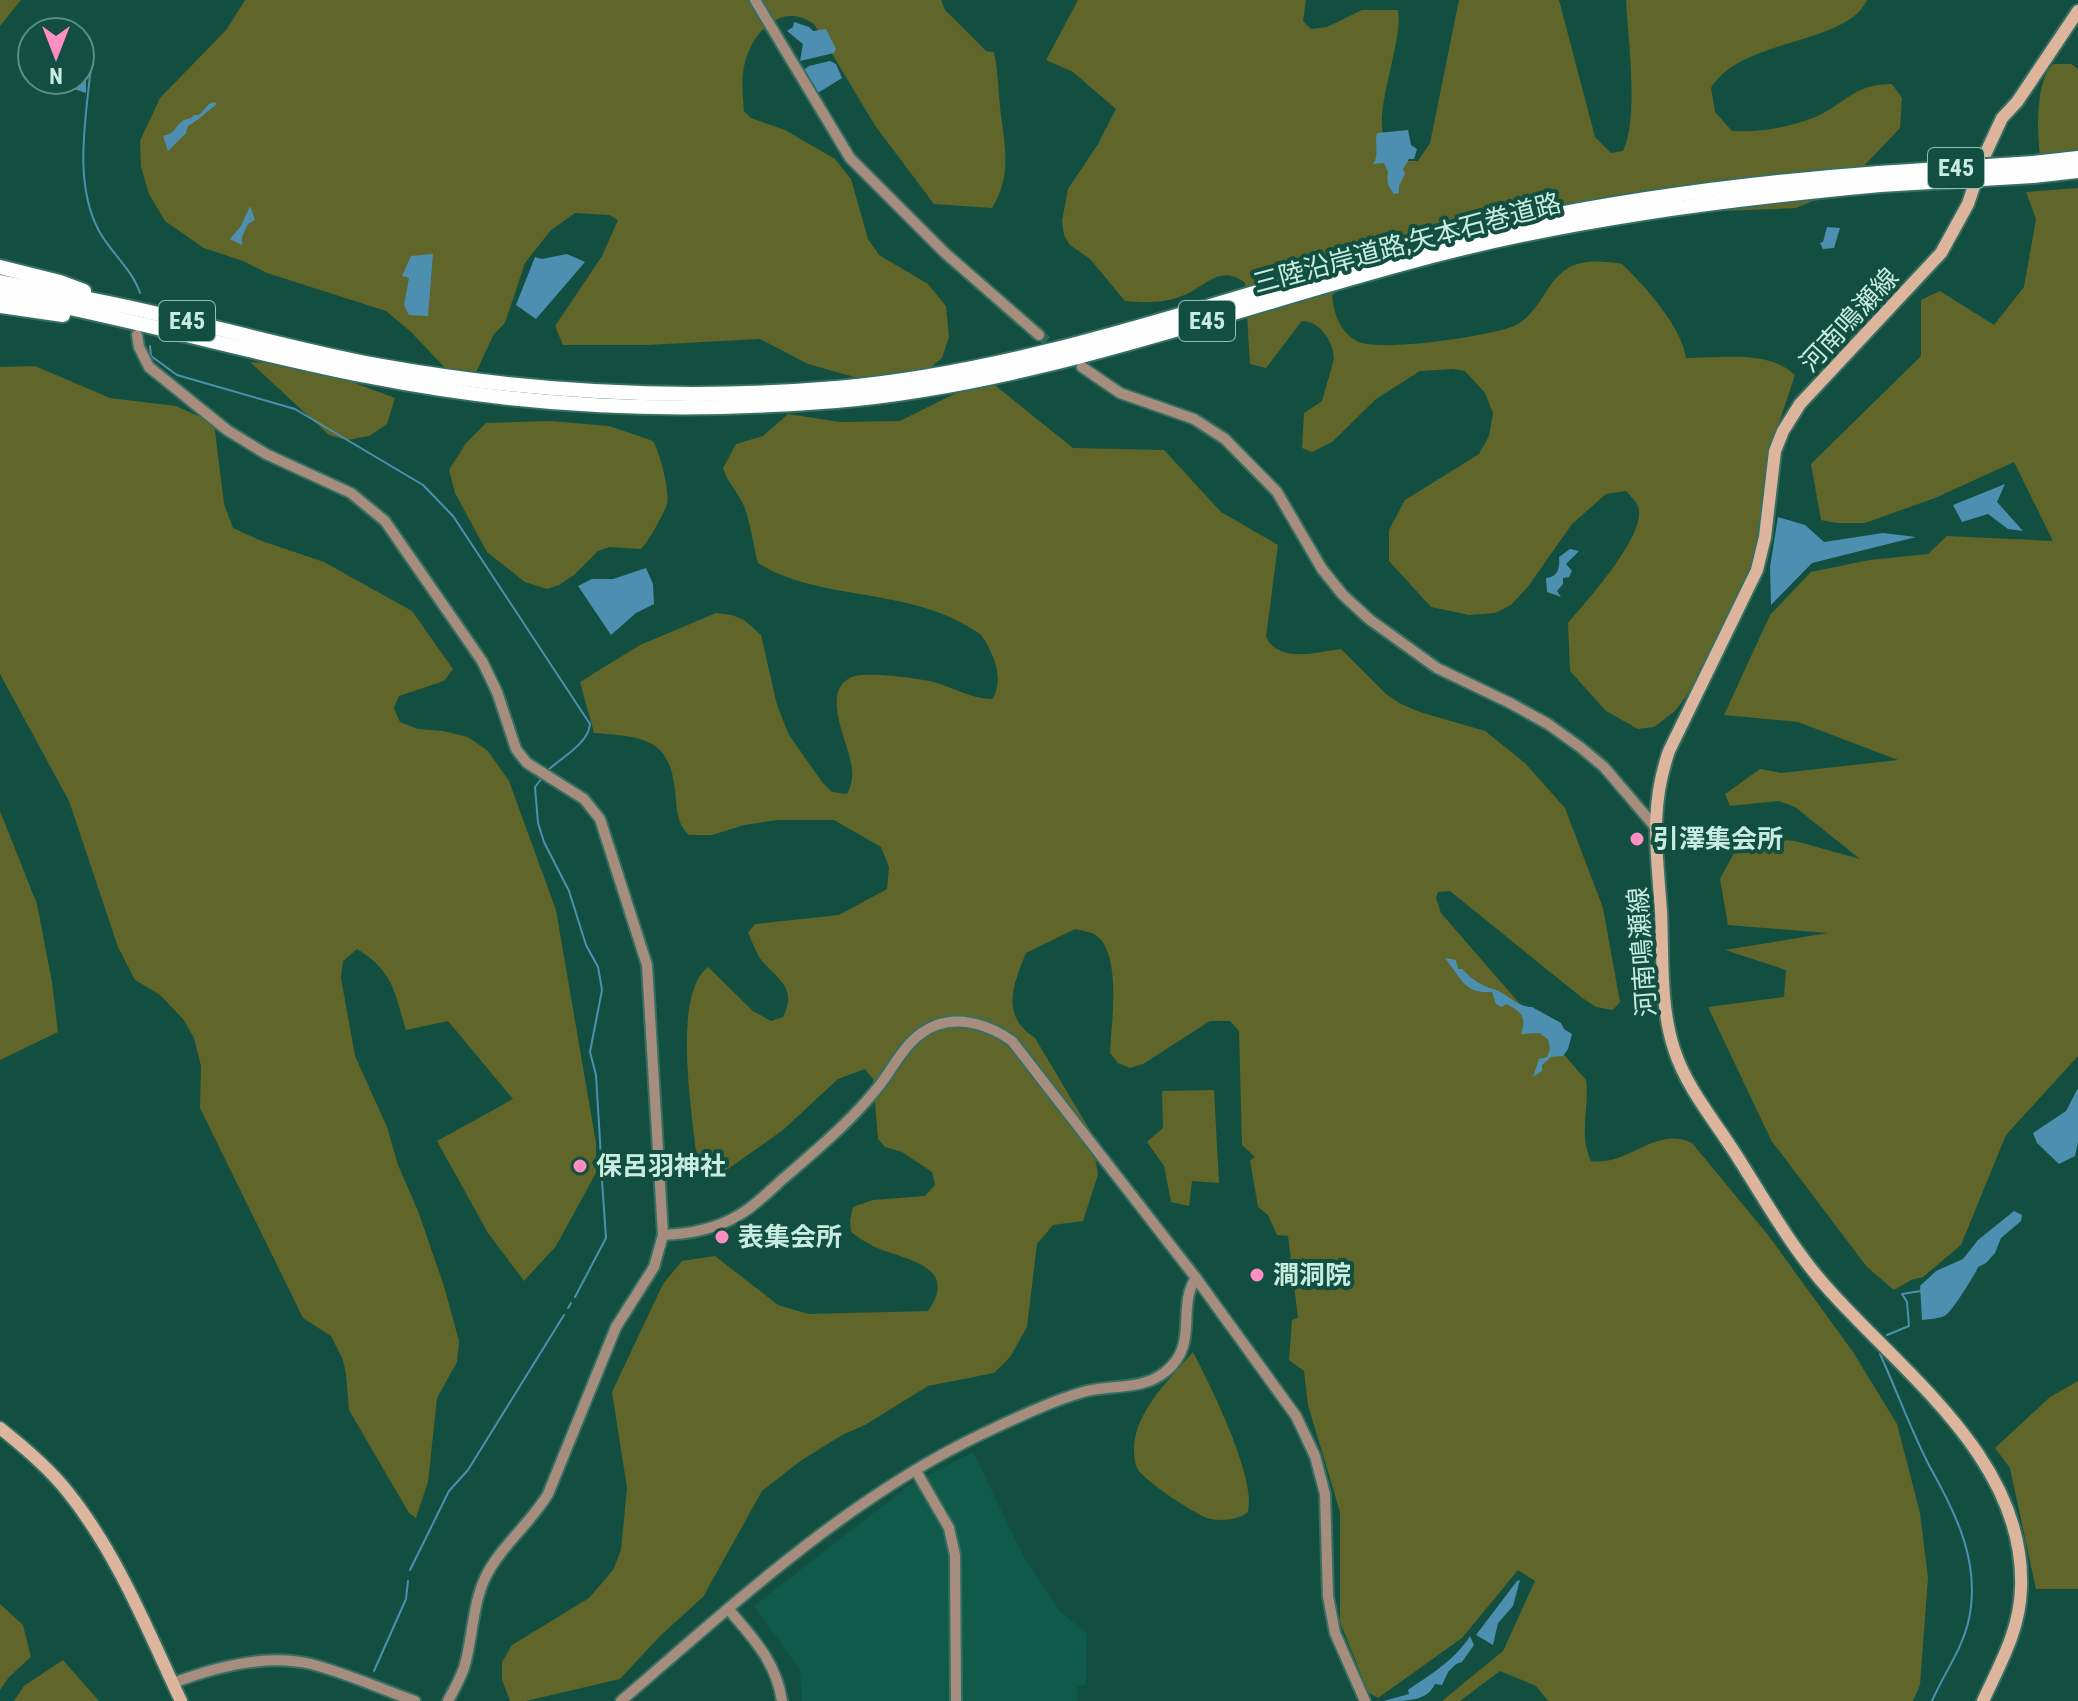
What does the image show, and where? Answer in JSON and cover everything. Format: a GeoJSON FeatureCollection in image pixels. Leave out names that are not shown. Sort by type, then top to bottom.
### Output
{"type":"FeatureCollection","features":[{"type":"Feature","properties":{"kind":"highway","name":"三陸沿岸道路;矢本石巻道路"},"geometry":{"type":"LineString","coordinates":[[2033,170],[2078,158]]}},
{"type":"Feature","properties":{"kind":"highway","name":"三陸沿岸道路;矢本石巻道路"},"geometry":{"type":"LineString","coordinates":[[0,294],[221,343],[371,370],[618,408],[696,409],[840,400],[994,378],[1407,262],[1529,232],[1678,207],[1880,179],[2033,170],[2078,171]]}},
{"type":"Feature","properties":{"kind":"highway"},"geometry":{"type":"LineString","coordinates":[[0,267],[60,282],[123,306]]}},
{"type":"Feature","properties":{"kind":"highway","name":"三陸沿岸道路;矢本石巻道路"},"geometry":{"type":"LineString","coordinates":[[0,282],[123,306],[371,370]]}},
{"type":"Feature","properties":{"kind":"highway"},"geometry":{"type":"LineString","coordinates":[[0,306],[221,343]]}},
{"type":"Feature","properties":{"kind":"main road","name":"河南鳴瀬線"},"geometry":{"type":"LineString","coordinates":[[1983,1701],[2010,1645],[2020,1608],[2018,1554],[1998,1483],[1963,1432],[1812,1270],[1682,1067],[1674,1051],[1667,1015],[1656,828],[1659,778],[1669,751],[1757,570],[1765,537],[1771,470],[1783,431],[1800,404],[1941,253],[1968,204],[1983,159],[2002,118],[2017,102],[2078,11]]}},
{"type":"Feature","properties":{"kind":"main road"},"geometry":{"type":"LineString","coordinates":[[0,1428],[42,1465],[83,1511],[113,1559],[181,1701]]}},
{"type":"Feature","properties":{"kind":"street"},"geometry":{"type":"LineString","coordinates":[[755,0],[850,158],[945,253],[1039,335]]}},
{"type":"Feature","properties":{"kind":"street"},"geometry":{"type":"LineString","coordinates":[[137,335],[149,367],[227,430],[266,454],[351,493],[385,521],[482,661],[497,692],[516,749],[527,763],[584,799],[600,819],[647,965],[663,1235],[654,1267],[616,1327],[548,1494],[486,1576],[475,1609],[464,1666],[448,1701]]}},
{"type":"Feature","properties":{"kind":"street"},"geometry":{"type":"LineString","coordinates":[[1082,367],[1120,393],[1194,419],[1225,439],[1277,492],[1322,569],[1343,595],[1369,619],[1437,668],[1510,703],[1559,732],[1604,767],[1656,828]]}},
{"type":"Feature","properties":{"kind":"street"},"geometry":{"type":"LineString","coordinates":[[663,1235],[710,1228],[740,1215],[845,1125],[881,1084],[911,1041],[937,1025],[961,1022],[989,1028],[1012,1041],[1284,1397],[1315,1456],[1323,1485],[1331,1614],[1345,1659],[1365,1701]]}},
{"type":"Feature","properties":{"kind":"street"},"geometry":{"type":"LineString","coordinates":[[621,1701],[827,1528],[916,1471],[981,1435],[1056,1402],[1086,1391],[1140,1384],[1164,1373],[1180,1355],[1185,1341],[1189,1288],[1196,1278]]}},
{"type":"Feature","properties":{"kind":"street"},"geometry":{"type":"LineString","coordinates":[[916,1471],[949,1528],[955,1555],[956,1701]]}},
{"type":"Feature","properties":{"kind":"street"},"geometry":{"type":"LineString","coordinates":[[729,1610],[766,1654],[779,1683],[782,1701]]}},
{"type":"Feature","properties":{"kind":"street"},"geometry":{"type":"LineString","coordinates":[[173,1683],[249,1662],[291,1661],[310,1664],[415,1701]]}},
{"type":"Feature","properties":{"kind":"shaded area"},"geometry":{"type":"Polygon","coordinates":[[[0,0],[21,0],[0,26],[0,0]]]}},
{"type":"Feature","properties":{"kind":"shaded area"},"geometry":{"type":"Polygon","coordinates":[[[245,0],[941,0],[945,10],[986,51],[994,52],[1005,166],[1002,187],[992,208],[934,204],[876,127],[814,24],[802,18],[779,18],[760,33],[747,55],[742,84],[744,111],[751,118],[785,130],[835,159],[851,179],[868,239],[879,255],[928,284],[946,306],[949,337],[942,358],[921,375],[865,380],[808,364],[760,339],[647,345],[563,345],[555,326],[602,256],[618,220],[609,215],[575,213],[551,230],[525,263],[505,323],[494,334],[467,391],[411,332],[386,311],[267,273],[204,248],[165,221],[149,194],[141,167],[140,141],[160,98],[227,29],[245,0]]]}},
{"type":"Feature","properties":{"kind":"shaded area"},"geometry":{"type":"Polygon","coordinates":[[[1078,0],[1306,0],[1303,21],[1311,29],[1327,27],[1362,10],[1398,10],[1399,24],[1384,99],[1383,132],[1387,144],[1406,161],[1418,161],[1430,143],[1459,0],[1559,0],[1595,137],[1611,153],[1623,151],[1628,137],[1632,99],[1626,0],[1867,0],[1856,15],[1838,26],[1745,59],[1725,72],[1711,88],[1715,112],[1732,131],[1742,131],[1773,129],[1803,121],[1824,113],[1867,87],[1892,84],[1902,98],[1900,128],[1842,189],[1796,208],[1649,214],[1372,269],[1332,295],[1338,321],[1357,341],[1387,345],[1434,342],[1514,326],[1530,314],[1560,274],[1574,265],[1595,262],[1622,264],[1670,320],[1686,358],[1758,359],[1785,367],[1795,375],[1769,453],[1753,567],[1693,687],[1675,711],[1654,727],[1638,729],[1606,711],[1570,671],[1568,623],[1614,567],[1639,518],[1638,506],[1626,491],[1606,494],[1572,524],[1527,588],[1511,605],[1495,613],[1469,615],[1431,607],[1389,561],[1389,530],[1405,500],[1479,454],[1489,436],[1493,413],[1485,393],[1465,371],[1420,371],[1376,399],[1332,442],[1312,452],[1302,448],[1304,413],[1322,401],[1334,359],[1329,340],[1320,329],[1302,321],[1266,368],[1250,364],[1245,283],[1236,277],[1220,276],[1175,298],[1154,302],[1125,301],[1090,259],[1070,245],[1064,235],[1062,221],[1068,189],[1098,144],[1116,109],[1073,72],[1046,60],[1078,0]]]}},
{"type":"Feature","properties":{"kind":"shaded area"},"geometry":{"type":"Polygon","coordinates":[[[2053,64],[2071,64],[2078,69],[2078,170],[2041,163],[2038,126],[2040,97],[2053,64]]]}},
{"type":"Feature","properties":{"kind":"shaded area"},"geometry":{"type":"Polygon","coordinates":[[[2078,188],[2078,1056],[2006,1135],[1961,1245],[1923,1277],[1894,1290],[1867,1267],[1771,1140],[1708,1007],[1784,997],[1786,970],[1725,950],[1828,933],[1728,925],[1720,879],[1743,836],[1795,841],[1860,859],[1795,807],[1779,801],[1730,806],[1725,794],[1760,769],[1781,773],[1898,760],[1798,722],[1724,715],[1770,615],[1811,572],[1869,560],[1928,554],[1947,536],[2053,541],[2014,462],[1935,498],[1865,523],[1821,520],[1811,464],[1921,356],[1921,300],[1940,291],[1994,325],[2024,287],[2036,219],[2026,192],[2078,188]]]}},
{"type":"Feature","properties":{"kind":"shaded area"},"geometry":{"type":"Polygon","coordinates":[[[250,362],[309,366],[395,398],[387,424],[369,436],[347,440],[329,435],[250,362]]]}},
{"type":"Feature","properties":{"kind":"shaded area"},"geometry":{"type":"Polygon","coordinates":[[[35,366],[110,398],[176,406],[214,423],[224,504],[233,528],[324,562],[412,611],[453,669],[444,681],[399,696],[394,708],[400,722],[418,729],[468,737],[488,751],[509,781],[556,910],[596,1143],[596,1173],[556,1246],[524,1281],[488,1233],[437,1141],[513,1099],[448,1021],[406,1030],[395,993],[379,966],[357,949],[343,961],[341,978],[355,1056],[387,1127],[398,1165],[418,1211],[459,1341],[457,1362],[437,1398],[428,1482],[416,1518],[409,1513],[349,1410],[343,1360],[331,1336],[303,1318],[200,1108],[201,1066],[194,1038],[183,1019],[160,995],[135,980],[118,947],[69,801],[0,674],[0,367],[35,366]]]}},
{"type":"Feature","properties":{"kind":"shaded area"},"geometry":{"type":"Polygon","coordinates":[[[986,378],[1073,448],[1164,450],[1221,512],[1278,545],[1266,637],[1272,645],[1280,651],[1299,654],[1341,649],[1386,694],[1401,704],[1485,731],[1525,763],[1565,808],[1603,908],[1620,1002],[1613,1010],[1596,1007],[1581,997],[1450,891],[1438,892],[1436,898],[1441,913],[1586,1080],[1585,1141],[1591,1161],[1617,1158],[1666,1139],[1692,1143],[1768,1235],[1853,1352],[1897,1424],[1920,1513],[1928,1578],[1920,1685],[1913,1701],[1548,1701],[1536,1686],[1500,1671],[1460,1701],[1442,1701],[1503,1651],[1535,1581],[1518,1570],[1462,1638],[1378,1698],[1368,1692],[1340,1622],[1340,1512],[1308,1405],[1304,1371],[1289,1360],[1292,1320],[1298,1318],[1288,1236],[1277,1235],[1268,1215],[1258,1207],[1250,1160],[1255,1157],[1242,1145],[1239,1031],[1230,1021],[1210,1021],[1143,1064],[1130,1068],[1118,1063],[1110,1053],[1113,989],[1109,956],[1094,934],[1075,929],[1026,953],[1012,999],[1017,1020],[1035,1038],[1091,1132],[1098,1175],[1083,1221],[1053,1225],[1037,1244],[1027,1327],[1010,1357],[994,1373],[928,1386],[799,1462],[762,1491],[703,1597],[660,1636],[620,1679],[526,1701],[510,1701],[502,1680],[502,1662],[512,1645],[589,1598],[613,1570],[621,1550],[627,1488],[612,1392],[663,1284],[682,1261],[715,1256],[778,1305],[808,1314],[928,1311],[936,1295],[937,1283],[933,1273],[924,1266],[873,1246],[851,1232],[853,1207],[873,1200],[925,1196],[935,1185],[932,1172],[902,1152],[885,1147],[878,1139],[873,1079],[865,1069],[838,1079],[783,1130],[721,1174],[696,1153],[687,1027],[697,981],[708,967],[753,1011],[771,1021],[783,1017],[788,997],[786,989],[759,957],[748,933],[755,924],[839,915],[887,889],[889,867],[881,847],[834,820],[777,820],[744,825],[712,835],[689,835],[679,820],[674,781],[663,754],[644,740],[594,733],[580,682],[640,645],[716,613],[744,620],[761,635],[777,705],[789,735],[822,782],[832,792],[847,794],[852,770],[837,704],[838,692],[844,682],[862,675],[906,677],[993,699],[998,683],[997,668],[985,640],[974,630],[936,611],[805,583],[780,575],[758,563],[744,506],[723,468],[736,444],[763,436],[788,414],[840,422],[900,421],[986,378]]]}},
{"type":"Feature","properties":{"kind":"shaded area"},"geometry":{"type":"Polygon","coordinates":[[[551,421],[609,426],[653,441],[664,472],[668,498],[659,521],[641,549],[609,547],[598,551],[574,575],[547,589],[525,582],[487,552],[455,493],[449,470],[466,443],[486,423],[551,421]]]}},
{"type":"Feature","properties":{"kind":"shaded area"},"geometry":{"type":"Polygon","coordinates":[[[0,811],[37,904],[58,1032],[0,1060],[0,811]]]}},
{"type":"Feature","properties":{"kind":"shaded area"},"geometry":{"type":"Polygon","coordinates":[[[1214,1090],[1219,1183],[1192,1181],[1189,1206],[1171,1202],[1164,1166],[1147,1142],[1163,1128],[1162,1091],[1214,1090]]]}},
{"type":"Feature","properties":{"kind":"shaded area"},"geometry":{"type":"Polygon","coordinates":[[[1193,1352],[1230,1432],[1246,1477],[1248,1512],[1234,1518],[1217,1520],[1200,1515],[1158,1488],[1141,1474],[1136,1465],[1134,1442],[1144,1414],[1193,1352]]]}},
{"type":"Feature","properties":{"kind":"shaded area"},"geometry":{"type":"Polygon","coordinates":[[[2078,1381],[2078,1589],[2036,1589],[2010,1468],[1995,1448],[2050,1397],[2078,1381]]]}},
{"type":"Feature","properties":{"kind":"shaded area"},"geometry":{"type":"Polygon","coordinates":[[[973,1452],[1024,1557],[1060,1611],[1087,1634],[1086,1685],[1077,1686],[1077,1701],[802,1701],[800,1670],[754,1606],[908,1486],[973,1452]]]}},
{"type":"Feature","properties":{"kind":"shaded area"},"geometry":{"type":"Polygon","coordinates":[[[0,1604],[23,1625],[31,1657],[0,1690],[0,1604]]]}},
{"type":"Feature","properties":{"kind":"shaded area"},"geometry":{"type":"Polygon","coordinates":[[[63,1660],[99,1701],[14,1701],[24,1686],[63,1660]]]}},
{"type":"Feature","properties":{"kind":"water"},"geometry":{"type":"Polygon","coordinates":[[[794,22],[813,31],[826,29],[836,49],[834,53],[800,61],[803,44],[787,31],[794,22]]]}},
{"type":"Feature","properties":{"kind":"water"},"geometry":{"type":"Polygon","coordinates":[[[830,61],[836,64],[842,78],[813,96],[801,72],[809,66],[830,61]]]}},
{"type":"Feature","properties":{"kind":"water"},"geometry":{"type":"Polygon","coordinates":[[[214,102],[217,104],[188,126],[186,133],[168,151],[163,136],[172,133],[184,120],[199,115],[214,102]]]}},
{"type":"Feature","properties":{"kind":"water"},"geometry":{"type":"Polygon","coordinates":[[[1408,130],[1411,145],[1417,149],[1414,159],[1409,159],[1403,169],[1405,174],[1399,193],[1394,194],[1384,163],[1373,164],[1377,133],[1408,130]]]}},
{"type":"Feature","properties":{"kind":"water"},"geometry":{"type":"Polygon","coordinates":[[[250,206],[255,220],[248,224],[242,245],[230,239],[241,226],[250,206]]]}},
{"type":"Feature","properties":{"kind":"water"},"geometry":{"type":"Polygon","coordinates":[[[1827,227],[1840,228],[1834,248],[1823,249],[1820,243],[1827,227]]]}},
{"type":"Feature","properties":{"kind":"water"},"geometry":{"type":"Polygon","coordinates":[[[433,254],[428,316],[409,315],[404,305],[409,278],[402,276],[411,256],[433,254]]]}},
{"type":"Feature","properties":{"kind":"water"},"geometry":{"type":"Polygon","coordinates":[[[567,254],[585,262],[536,319],[516,305],[535,257],[542,259],[567,254]]]}},
{"type":"Feature","properties":{"kind":"water"},"geometry":{"type":"Polygon","coordinates":[[[2005,484],[1997,502],[2023,531],[2008,529],[1988,514],[1962,522],[1953,505],[2005,484]]]}},
{"type":"Feature","properties":{"kind":"water"},"geometry":{"type":"Polygon","coordinates":[[[1778,517],[1805,525],[1824,542],[1883,533],[1916,537],[1812,563],[1771,605],[1770,567],[1778,517]]]}},
{"type":"Feature","properties":{"kind":"water"},"geometry":{"type":"Polygon","coordinates":[[[1570,549],[1579,551],[1566,564],[1572,571],[1569,577],[1563,578],[1563,584],[1557,591],[1561,597],[1547,592],[1546,578],[1556,574],[1559,557],[1570,549]]]}},
{"type":"Feature","properties":{"kind":"water"},"geometry":{"type":"Polygon","coordinates":[[[646,568],[653,584],[654,604],[636,613],[611,635],[578,586],[592,579],[613,579],[646,568]]]}},
{"type":"Feature","properties":{"kind":"water"},"geometry":{"type":"Polygon","coordinates":[[[1445,958],[1456,960],[1458,969],[1481,984],[1561,1023],[1572,1034],[1563,1056],[1551,1057],[1542,1065],[1542,1071],[1533,1077],[1539,1059],[1547,1057],[1550,1049],[1548,1039],[1539,1033],[1521,1034],[1523,1019],[1519,1012],[1506,1004],[1502,1007],[1496,1004],[1492,992],[1469,988],[1445,958]]]}},
{"type":"Feature","properties":{"kind":"water"},"geometry":{"type":"Polygon","coordinates":[[[2078,1088],[2075,1156],[2059,1164],[2037,1143],[2033,1133],[2066,1111],[2078,1088]]]}},
{"type":"Feature","properties":{"kind":"water"},"geometry":{"type":"Polygon","coordinates":[[[2014,1211],[2022,1215],[2021,1221],[2001,1238],[1995,1253],[1986,1263],[1978,1267],[1950,1311],[1942,1317],[1922,1320],[1920,1286],[1936,1271],[1963,1259],[1978,1240],[2014,1211]]]}},
{"type":"Feature","properties":{"kind":"water"},"geometry":{"type":"Polygon","coordinates":[[[1520,1580],[1513,1606],[1498,1623],[1493,1645],[1476,1635],[1517,1581],[1520,1580]]]}},
{"type":"Feature","properties":{"kind":"water"},"geometry":{"type":"Polygon","coordinates":[[[1470,1636],[1474,1645],[1462,1662],[1448,1672],[1442,1685],[1435,1684],[1427,1694],[1416,1699],[1384,1701],[1409,1694],[1408,1690],[1450,1659],[1470,1636]]]}},
{"type":"Feature","properties":{"kind":"waterway"},"geometry":{"type":"LineString","coordinates":[[88,96],[83,150],[91,212],[99,231],[132,276],[140,293]]}},
{"type":"Feature","properties":{"kind":"waterway"},"geometry":{"type":"LineString","coordinates":[[150,346],[151,356],[177,375],[295,409],[423,485],[453,516],[590,724],[580,744],[548,770]]}},
{"type":"Feature","properties":{"kind":"waterway"},"geometry":{"type":"LineString","coordinates":[[542,778],[535,787],[538,823],[544,842],[569,891],[586,945],[598,967],[602,990],[590,1052],[596,1075],[602,1174]]}},
{"type":"Feature","properties":{"kind":"waterway"},"geometry":{"type":"LineString","coordinates":[[575,1297],[606,1238],[602,1181]]}},
{"type":"Feature","properties":{"kind":"waterway"},"geometry":{"type":"LineString","coordinates":[[1887,1335],[1909,1326],[1907,1302],[1902,1294],[1921,1291]]}},
{"type":"Feature","properties":{"kind":"waterway"},"geometry":{"type":"LineString","coordinates":[[568,1308],[571,1303]]}},
{"type":"Feature","properties":{"kind":"waterway"},"geometry":{"type":"LineString","coordinates":[[410,1570],[449,1491],[468,1470],[564,1315]]}},
{"type":"Feature","properties":{"kind":"waterway"},"geometry":{"type":"LineString","coordinates":[[1880,1354],[1958,1522],[1972,1581],[1968,1623],[1932,1701]]}},
{"type":"Feature","properties":{"kind":"waterway"},"geometry":{"type":"LineString","coordinates":[[374,1671],[406,1599],[408,1581]]}},
{"type":"Feature","properties":{"kind":"tunnel"},"geometry":{"type":"LineString","coordinates":[[1039,335],[1061,351]]}},
{"type":"Feature","properties":{"kind":"place","name":"引澤集会所"},"geometry":{"type":"Point","coordinates":[1637,839]}},
{"type":"Feature","properties":{"kind":"place","name":"保呂羽神社"},"geometry":{"type":"Point","coordinates":[580,1166]}},
{"type":"Feature","properties":{"kind":"place","name":"表集会所"},"geometry":{"type":"Point","coordinates":[722,1237]}},
{"type":"Feature","properties":{"kind":"place","name":"澗洞院"},"geometry":{"type":"Point","coordinates":[1257,1275]}}]}
